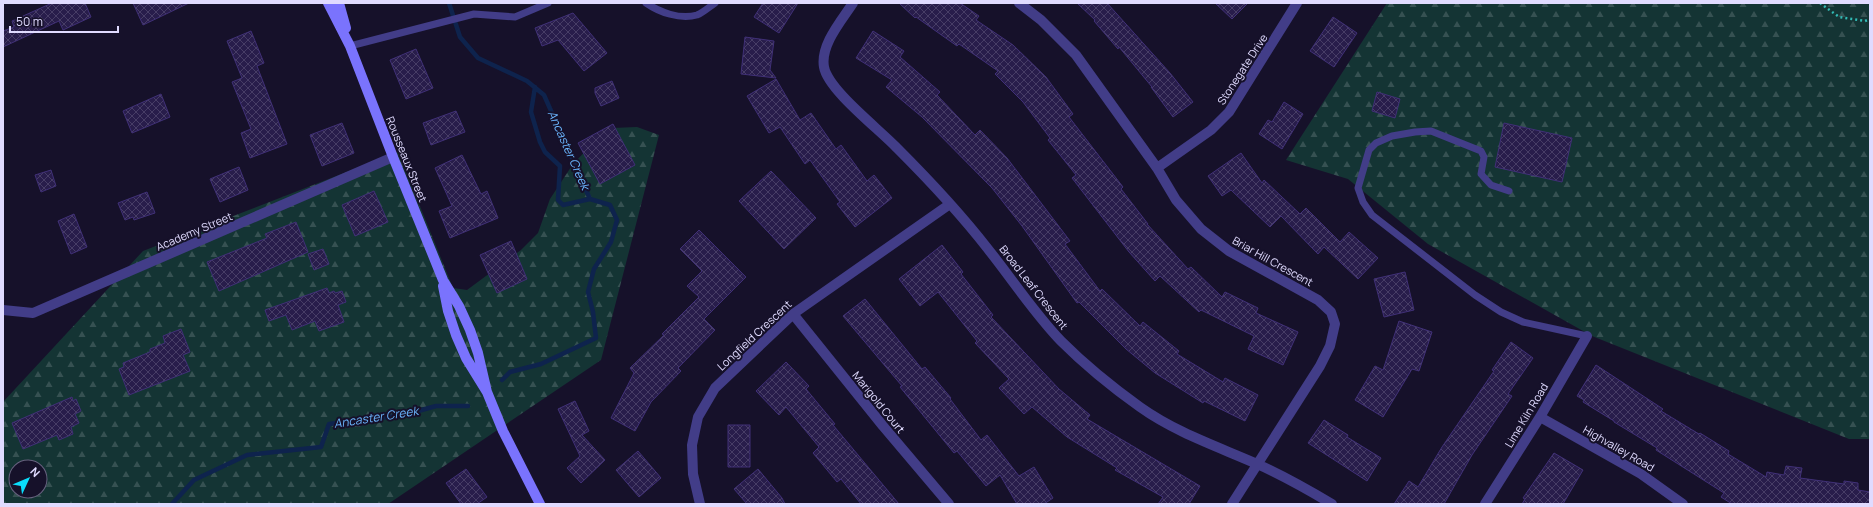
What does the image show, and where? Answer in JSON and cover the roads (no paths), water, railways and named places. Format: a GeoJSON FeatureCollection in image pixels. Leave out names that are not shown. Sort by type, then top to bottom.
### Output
{"type":"FeatureCollection","features":[{"type":"Feature","properties":{"kind":"main road","name":"Rousseaux Street"},"geometry":{"type":"LineString","coordinates":[[328,3],[350,46],[443,280],[459,306],[470,330],[478,353],[487,392],[503,431],[540,504]]}},
{"type":"Feature","properties":{"kind":"main road","name":"Rousseaux Street"},"geometry":{"type":"LineString","coordinates":[[339,3],[350,46]]}},
{"type":"Feature","properties":{"kind":"main road","name":"Rousseaux Street"},"geometry":{"type":"LineString","coordinates":[[443,280],[448,311],[456,335],[466,358],[487,392]]}},
{"type":"Feature","properties":{"kind":"street","name":"Broad Leaf Crescent"},"geometry":{"type":"LineString","coordinates":[[854,3],[833,34],[825,50],[824,67],[831,83],[892,142],[950,204],[1060,340],[1102,378],[1141,408],[1185,434],[1258,464],[1332,504]]}},
{"type":"Feature","properties":{"kind":"street","name":"Briar Hill Crescent"},"geometry":{"type":"LineString","coordinates":[[1020,3],[1041,20],[1076,55],[1157,168],[1176,200],[1201,229],[1229,251],[1318,300],[1331,312],[1335,324],[1330,346],[1320,366],[1232,504]]}},
{"type":"Feature","properties":{"kind":"street","name":"Stonegate Drive"},"geometry":{"type":"LineString","coordinates":[[1157,168],[1211,130],[1229,112],[1297,3]]}},
{"type":"Feature","properties":{"kind":"street","name":"Academy Street"},"geometry":{"type":"LineString","coordinates":[[3,310],[33,313],[393,157]]}},
{"type":"Feature","properties":{"kind":"street","name":"Longfield Crescent"},"geometry":{"type":"LineString","coordinates":[[700,504],[693,474],[692,445],[698,417],[715,388],[793,314],[950,204]]}},
{"type":"Feature","properties":{"kind":"street","name":"Marigold Court"},"geometry":{"type":"LineString","coordinates":[[793,314],[883,426],[949,504]]}},
{"type":"Feature","properties":{"kind":"street","name":"Lime Kiln Road"},"geometry":{"type":"LineString","coordinates":[[1485,504],[1540,417],[1587,336]]}},
{"type":"Feature","properties":{"kind":"street","name":"Highvalley Road"},"geometry":{"type":"LineString","coordinates":[[1540,417],[1641,474],[1683,504]]}},
{"type":"Feature","properties":{"kind":"lane"},"geometry":{"type":"LineString","coordinates":[[350,46],[474,14],[515,17],[548,3]]}},
{"type":"Feature","properties":{"kind":"lane"},"geometry":{"type":"LineString","coordinates":[[646,3],[653,8],[671,15],[695,16],[715,3]]}},
{"type":"Feature","properties":{"kind":"lane"},"geometry":{"type":"LineString","coordinates":[[1509,191],[1491,185],[1481,174],[1484,157],[1481,151],[1431,131],[1392,136],[1376,143],[1369,150],[1358,188],[1363,202],[1372,215],[1476,295],[1501,312],[1523,322],[1587,336]]}},
{"type":"Feature","properties":{"kind":"waterway","name":"Ancaster Creek"},"geometry":{"type":"LineString","coordinates":[[449,3],[460,37],[478,58],[527,81],[544,95],[590,199],[610,205],[617,220],[611,242],[594,269],[588,292],[593,312],[596,338],[541,364],[510,372],[502,380]]}},
{"type":"Feature","properties":{"kind":"waterway"},"geometry":{"type":"LineString","coordinates":[[535,87],[531,112],[540,142],[545,152],[560,166],[558,200],[563,205],[590,199]]}},
{"type":"Feature","properties":{"kind":"waterway","name":"Ancaster Creek"},"geometry":{"type":"LineString","coordinates":[[172,504],[194,480],[247,455],[321,447],[329,424],[404,415],[436,406],[468,406]]}}]}
